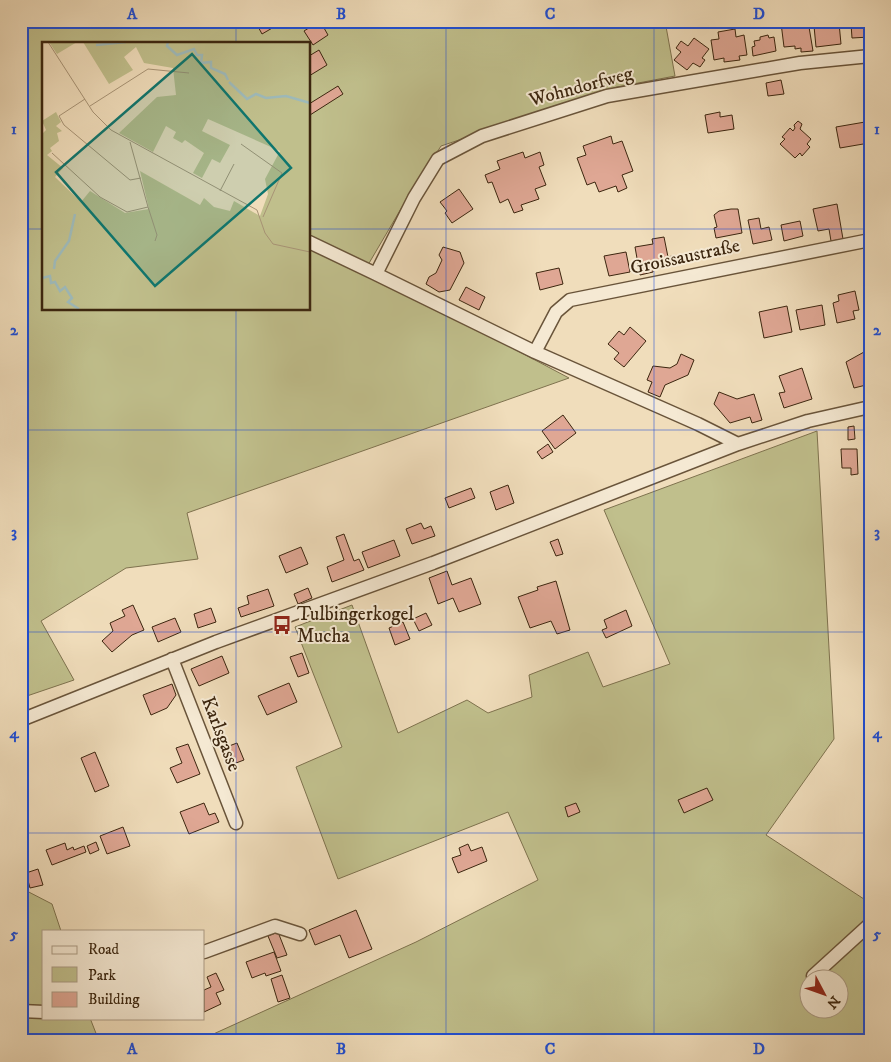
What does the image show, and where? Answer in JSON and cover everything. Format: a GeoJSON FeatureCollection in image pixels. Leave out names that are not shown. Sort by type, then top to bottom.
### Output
{"type":"FeatureCollection","features":[{"type":"Feature","properties":{"kind":"street","name":"Wohndorfweg"},"geometry":{"type":"LineString","coordinates":[[376,274],[414,198],[438,159],[482,136],[607,96],[800,63],[870,56]]}},
{"type":"Feature","properties":{"kind":"street","name":"Groissaustraße"},"geometry":{"type":"LineString","coordinates":[[535,352],[556,312],[570,300],[870,240]]}},
{"type":"Feature","properties":{"kind":"street"},"geometry":{"type":"LineString","coordinates":[[310,242],[535,352],[698,424],[738,444]]}},
{"type":"Feature","properties":{"kind":"street"},"geometry":{"type":"LineString","coordinates":[[21,720],[172,659],[440,560],[738,444],[808,421],[870,407]]}},
{"type":"Feature","properties":{"kind":"street","name":"Karlsgasse"},"geometry":{"type":"LineString","coordinates":[[172,659],[236,823]]}},
{"type":"Feature","properties":{"kind":"street"},"geometry":{"type":"LineString","coordinates":[[820,970],[870,924]]}},
{"type":"Feature","properties":{"kind":"street"},"geometry":{"type":"LineString","coordinates":[[205,952],[276,926],[300,934]]}},
{"type":"Feature","properties":{"kind":"street"},"geometry":{"type":"LineString","coordinates":[[21,1011],[42,1012]]}},
{"type":"Feature","properties":{"kind":"green space"},"geometry":{"type":"Polygon","coordinates":[[[21,21],[665,21],[675,76],[617,87],[441,146],[365,270],[569,378],[187,513],[198,559],[126,568],[41,621],[74,680],[21,698],[21,21]]]}},
{"type":"Feature","properties":{"kind":"green space"},"geometry":{"type":"Polygon","coordinates":[[[817,431],[834,739],[766,835],[870,903],[870,1041],[198,1041],[416,942],[538,880],[508,812],[338,879],[296,767],[342,747],[295,627],[352,605],[398,733],[467,700],[488,713],[532,697],[529,675],[588,652],[603,687],[670,664],[604,510],[817,431]]]}},
{"type":"Feature","properties":{"kind":"green space"},"geometry":{"type":"Polygon","coordinates":[[[21,888],[52,904],[61,930],[42,930],[42,1020],[91,1020],[99,1041],[21,1041],[21,888]]]}},
{"type":"Feature","properties":{"kind":"building"},"geometry":{"type":"Polygon","coordinates":[[[255,21],[271,21],[274,27],[262,34],[255,21]]]}},
{"type":"Feature","properties":{"kind":"building"},"geometry":{"type":"Polygon","coordinates":[[[320,21],[328,35],[313,45],[304,31],[320,21]]]}},
{"type":"Feature","properties":{"kind":"building"},"geometry":{"type":"Polygon","coordinates":[[[808,21],[813,51],[801,52],[801,48],[795,49],[795,46],[784,47],[781,23],[808,21]]]}},
{"type":"Feature","properties":{"kind":"building"},"geometry":{"type":"Polygon","coordinates":[[[839,23],[841,44],[816,47],[814,26],[839,23]]]}},
{"type":"Feature","properties":{"kind":"building"},"geometry":{"type":"Polygon","coordinates":[[[870,23],[870,37],[852,38],[851,24],[870,23]]]}},
{"type":"Feature","properties":{"kind":"building"},"geometry":{"type":"Polygon","coordinates":[[[735,29],[736,37],[744,35],[747,55],[739,56],[740,60],[724,62],[724,58],[714,60],[711,40],[719,39],[718,32],[735,29]]]}},
{"type":"Feature","properties":{"kind":"building"},"geometry":{"type":"Polygon","coordinates":[[[768,35],[769,38],[774,37],[776,51],[753,56],[752,47],[755,46],[754,41],[768,35]]]}},
{"type":"Feature","properties":{"kind":"building"},"geometry":{"type":"Polygon","coordinates":[[[694,38],[709,49],[702,58],[705,60],[700,67],[693,63],[687,70],[674,60],[681,52],[676,48],[681,41],[688,46],[694,38]]]}},
{"type":"Feature","properties":{"kind":"building"},"geometry":{"type":"Polygon","coordinates":[[[319,50],[327,65],[310,75],[310,55],[319,50]]]}},
{"type":"Feature","properties":{"kind":"building"},"geometry":{"type":"Polygon","coordinates":[[[781,80],[784,94],[768,96],[766,83],[781,80]]]}},
{"type":"Feature","properties":{"kind":"building"},"geometry":{"type":"Polygon","coordinates":[[[338,86],[343,94],[310,115],[310,103],[338,86]]]}},
{"type":"Feature","properties":{"kind":"building"},"geometry":{"type":"Polygon","coordinates":[[[720,112],[720,117],[732,115],[734,129],[708,133],[705,115],[720,112]]]}},
{"type":"Feature","properties":{"kind":"building"},"geometry":{"type":"Polygon","coordinates":[[[798,121],[802,124],[800,129],[811,139],[807,144],[810,147],[802,156],[800,153],[795,158],[780,144],[785,139],[782,137],[790,128],[793,131],[794,125],[798,121]]]}},
{"type":"Feature","properties":{"kind":"building"},"geometry":{"type":"Polygon","coordinates":[[[865,122],[869,143],[840,148],[836,127],[865,122]]]}},
{"type":"Feature","properties":{"kind":"building"},"geometry":{"type":"Polygon","coordinates":[[[611,136],[613,144],[622,141],[633,171],[622,175],[627,188],[618,192],[616,186],[599,192],[595,182],[587,185],[577,158],[586,155],[583,146],[611,136]]]}},
{"type":"Feature","properties":{"kind":"building"},"geometry":{"type":"Polygon","coordinates":[[[523,152],[525,158],[540,152],[544,165],[539,167],[546,185],[535,189],[539,199],[521,205],[523,210],[514,213],[508,199],[500,203],[492,182],[488,183],[485,175],[500,169],[497,161],[523,152]]]}},
{"type":"Feature","properties":{"kind":"building"},"geometry":{"type":"Polygon","coordinates":[[[459,189],[473,209],[452,223],[445,213],[447,211],[440,202],[459,189]]]}},
{"type":"Feature","properties":{"kind":"building"},"geometry":{"type":"Polygon","coordinates":[[[837,204],[843,239],[831,241],[829,229],[818,231],[813,209],[837,204]]]}},
{"type":"Feature","properties":{"kind":"building"},"geometry":{"type":"Polygon","coordinates":[[[738,209],[742,233],[716,238],[714,228],[717,227],[714,215],[719,211],[738,209]]]}},
{"type":"Feature","properties":{"kind":"building"},"geometry":{"type":"Polygon","coordinates":[[[759,218],[761,229],[769,227],[772,240],[753,244],[748,220],[759,218]]]}},
{"type":"Feature","properties":{"kind":"building"},"geometry":{"type":"Polygon","coordinates":[[[800,221],[803,236],[784,241],[781,225],[800,221]]]}},
{"type":"Feature","properties":{"kind":"building"},"geometry":{"type":"Polygon","coordinates":[[[664,237],[668,257],[672,256],[674,265],[640,275],[635,247],[653,244],[652,239],[664,237]]]}},
{"type":"Feature","properties":{"kind":"building"},"geometry":{"type":"Polygon","coordinates":[[[443,247],[460,252],[464,263],[450,290],[439,292],[426,284],[429,277],[436,273],[442,260],[439,255],[443,247]]]}},
{"type":"Feature","properties":{"kind":"building"},"geometry":{"type":"Polygon","coordinates":[[[626,252],[630,272],[609,276],[604,256],[626,252]]]}},
{"type":"Feature","properties":{"kind":"building"},"geometry":{"type":"Polygon","coordinates":[[[559,268],[563,284],[540,290],[536,273],[559,268]]]}},
{"type":"Feature","properties":{"kind":"building"},"geometry":{"type":"Polygon","coordinates":[[[466,287],[485,297],[479,310],[459,300],[466,287]]]}},
{"type":"Feature","properties":{"kind":"building"},"geometry":{"type":"Polygon","coordinates":[[[855,291],[859,310],[853,311],[855,319],[837,323],[833,303],[839,301],[838,295],[855,291]]]}},
{"type":"Feature","properties":{"kind":"building"},"geometry":{"type":"Polygon","coordinates":[[[822,305],[825,325],[800,330],[796,310],[822,305]]]}},
{"type":"Feature","properties":{"kind":"building"},"geometry":{"type":"Polygon","coordinates":[[[787,306],[792,332],[764,338],[759,312],[787,306]]]}},
{"type":"Feature","properties":{"kind":"building"},"geometry":{"type":"Polygon","coordinates":[[[630,327],[646,341],[624,367],[614,359],[619,353],[608,344],[619,331],[624,335],[630,327]]]}},
{"type":"Feature","properties":{"kind":"building"},"geometry":{"type":"Polygon","coordinates":[[[864,352],[870,365],[870,387],[867,388],[866,385],[854,388],[846,362],[864,352]]]}},
{"type":"Feature","properties":{"kind":"building"},"geometry":{"type":"Polygon","coordinates":[[[681,354],[694,360],[688,375],[665,385],[660,397],[648,392],[652,382],[647,380],[653,366],[670,368],[677,364],[681,354]]]}},
{"type":"Feature","properties":{"kind":"building"},"geometry":{"type":"Polygon","coordinates":[[[802,368],[812,399],[784,408],[779,393],[785,392],[779,376],[802,368]]]}},
{"type":"Feature","properties":{"kind":"building"},"geometry":{"type":"Polygon","coordinates":[[[719,392],[737,399],[754,394],[762,420],[752,423],[750,417],[730,423],[714,404],[719,392]]]}},
{"type":"Feature","properties":{"kind":"building"},"geometry":{"type":"Polygon","coordinates":[[[563,415],[576,433],[555,449],[542,431],[563,415]]]}},
{"type":"Feature","properties":{"kind":"building"},"geometry":{"type":"Polygon","coordinates":[[[854,426],[855,439],[848,440],[848,427],[854,426]]]}},
{"type":"Feature","properties":{"kind":"building"},"geometry":{"type":"Polygon","coordinates":[[[548,444],[553,452],[542,459],[537,452],[548,444]]]}},
{"type":"Feature","properties":{"kind":"building"},"geometry":{"type":"Polygon","coordinates":[[[841,449],[857,449],[858,474],[851,475],[851,468],[842,468],[841,449]]]}},
{"type":"Feature","properties":{"kind":"building"},"geometry":{"type":"Polygon","coordinates":[[[508,485],[514,503],[496,510],[490,492],[508,485]]]}},
{"type":"Feature","properties":{"kind":"building"},"geometry":{"type":"Polygon","coordinates":[[[471,488],[475,498],[449,508],[445,498],[471,488]]]}},
{"type":"Feature","properties":{"kind":"building"},"geometry":{"type":"Polygon","coordinates":[[[421,523],[424,529],[431,526],[435,536],[412,544],[406,529],[421,523]]]}},
{"type":"Feature","properties":{"kind":"building"},"geometry":{"type":"Polygon","coordinates":[[[344,534],[354,561],[359,559],[364,570],[332,582],[327,567],[344,560],[336,537],[344,534]]]}},
{"type":"Feature","properties":{"kind":"building"},"geometry":{"type":"Polygon","coordinates":[[[558,539],[563,554],[556,556],[550,542],[558,539]]]}},
{"type":"Feature","properties":{"kind":"building"},"geometry":{"type":"Polygon","coordinates":[[[394,540],[400,556],[368,568],[362,552],[394,540]]]}},
{"type":"Feature","properties":{"kind":"building"},"geometry":{"type":"Polygon","coordinates":[[[301,547],[308,564],[286,573],[279,556],[301,547]]]}},
{"type":"Feature","properties":{"kind":"building"},"geometry":{"type":"Polygon","coordinates":[[[447,571],[452,585],[471,578],[481,604],[459,612],[453,598],[438,604],[429,578],[447,571]]]}},
{"type":"Feature","properties":{"kind":"building"},"geometry":{"type":"Polygon","coordinates":[[[556,581],[570,630],[557,634],[551,621],[530,628],[518,597],[538,590],[537,587],[556,581]]]}},
{"type":"Feature","properties":{"kind":"building"},"geometry":{"type":"Polygon","coordinates":[[[308,588],[312,598],[298,604],[294,594],[308,588]]]}},
{"type":"Feature","properties":{"kind":"building"},"geometry":{"type":"Polygon","coordinates":[[[268,589],[274,606],[241,617],[238,608],[249,604],[247,596],[268,589]]]}},
{"type":"Feature","properties":{"kind":"building"},"geometry":{"type":"Polygon","coordinates":[[[133,605],[144,630],[132,635],[112,652],[102,641],[113,631],[110,623],[125,616],[122,610],[133,605]]]}},
{"type":"Feature","properties":{"kind":"building"},"geometry":{"type":"Polygon","coordinates":[[[211,608],[216,622],[198,628],[194,614],[211,608]]]}},
{"type":"Feature","properties":{"kind":"building"},"geometry":{"type":"Polygon","coordinates":[[[626,610],[632,626],[606,638],[602,630],[607,628],[604,620],[626,610]]]}},
{"type":"Feature","properties":{"kind":"building"},"geometry":{"type":"Polygon","coordinates":[[[426,613],[432,625],[419,631],[413,619],[426,613]]]}},
{"type":"Feature","properties":{"kind":"building"},"geometry":{"type":"Polygon","coordinates":[[[175,618],[181,632],[158,642],[152,627],[175,618]]]}},
{"type":"Feature","properties":{"kind":"building"},"geometry":{"type":"Polygon","coordinates":[[[403,622],[410,639],[395,645],[389,628],[403,622]]]}},
{"type":"Feature","properties":{"kind":"building"},"geometry":{"type":"Polygon","coordinates":[[[302,653],[309,673],[298,677],[290,657],[302,653]]]}},
{"type":"Feature","properties":{"kind":"building"},"geometry":{"type":"Polygon","coordinates":[[[222,656],[229,673],[199,686],[191,669],[222,656]]]}},
{"type":"Feature","properties":{"kind":"building"},"geometry":{"type":"Polygon","coordinates":[[[289,683],[297,702],[267,715],[258,696],[289,683]]]}},
{"type":"Feature","properties":{"kind":"building"},"geometry":{"type":"Polygon","coordinates":[[[172,684],[176,695],[167,708],[151,715],[143,695],[172,684]]]}},
{"type":"Feature","properties":{"kind":"building"},"geometry":{"type":"Polygon","coordinates":[[[237,743],[244,760],[228,766],[221,749],[237,743]]]}},
{"type":"Feature","properties":{"kind":"building"},"geometry":{"type":"Polygon","coordinates":[[[188,744],[200,774],[177,783],[170,768],[182,763],[176,748],[188,744]]]}},
{"type":"Feature","properties":{"kind":"building"},"geometry":{"type":"Polygon","coordinates":[[[95,752],[109,786],[95,792],[81,758],[95,752]]]}},
{"type":"Feature","properties":{"kind":"building"},"geometry":{"type":"Polygon","coordinates":[[[707,788],[713,800],[684,813],[678,800],[707,788]]]}},
{"type":"Feature","properties":{"kind":"building"},"geometry":{"type":"Polygon","coordinates":[[[204,803],[209,815],[215,813],[219,822],[189,834],[180,812],[204,803]]]}},
{"type":"Feature","properties":{"kind":"building"},"geometry":{"type":"Polygon","coordinates":[[[576,803],[580,812],[568,817],[565,807],[576,803]]]}},
{"type":"Feature","properties":{"kind":"building"},"geometry":{"type":"Polygon","coordinates":[[[123,827],[130,846],[107,854],[100,836],[123,827]]]}},
{"type":"Feature","properties":{"kind":"building"},"geometry":{"type":"Polygon","coordinates":[[[870,833],[870,845],[864,841],[870,833]]]}},
{"type":"Feature","properties":{"kind":"building"},"geometry":{"type":"Polygon","coordinates":[[[96,842],[99,850],[90,854],[87,846],[96,842]]]}},
{"type":"Feature","properties":{"kind":"building"},"geometry":{"type":"Polygon","coordinates":[[[65,843],[67,850],[73,847],[74,850],[84,846],[86,852],[52,865],[46,850],[65,843]]]}},
{"type":"Feature","properties":{"kind":"building"},"geometry":{"type":"Polygon","coordinates":[[[468,844],[471,851],[482,847],[487,861],[458,873],[452,858],[461,855],[459,848],[468,844]]]}},
{"type":"Feature","properties":{"kind":"building"},"geometry":{"type":"Polygon","coordinates":[[[38,869],[43,885],[30,888],[26,873],[38,869]]]}},
{"type":"Feature","properties":{"kind":"building"},"geometry":{"type":"Polygon","coordinates":[[[356,910],[372,949],[349,958],[340,935],[315,945],[309,930],[356,910]]]}},
{"type":"Feature","properties":{"kind":"building"},"geometry":{"type":"Polygon","coordinates":[[[278,932],[287,955],[277,958],[268,936],[278,932]]]}},
{"type":"Feature","properties":{"kind":"building"},"geometry":{"type":"Polygon","coordinates":[[[274,952],[281,971],[266,976],[265,973],[252,978],[246,962],[274,952]]]}},
{"type":"Feature","properties":{"kind":"building"},"geometry":{"type":"Polygon","coordinates":[[[216,973],[224,990],[216,993],[221,1004],[205,1012],[205,990],[211,987],[207,977],[216,973]]]}},
{"type":"Feature","properties":{"kind":"building"},"geometry":{"type":"Polygon","coordinates":[[[282,975],[290,998],[278,1002],[271,979],[282,975]]]}},
{"type":"Feature","properties":{"kind":"place","name":"Tulbingerkogel Mucha"},"geometry":{"type":"Point","coordinates":[282,625]}}]}
